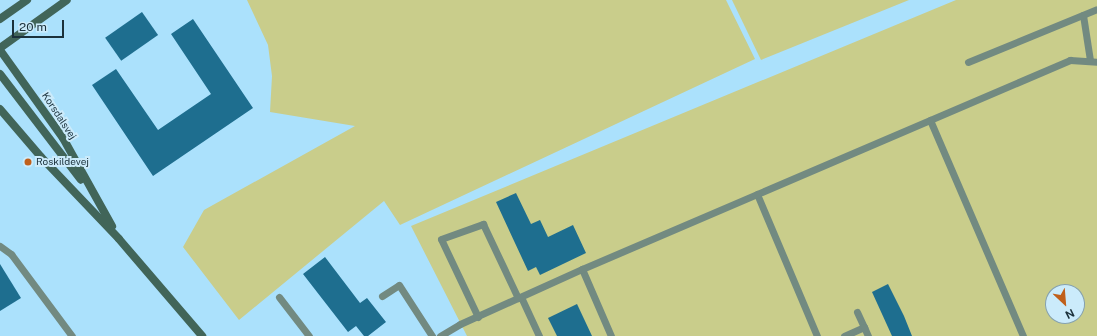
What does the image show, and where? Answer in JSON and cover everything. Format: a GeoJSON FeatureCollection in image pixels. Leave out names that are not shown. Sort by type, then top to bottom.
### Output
{"type":"FeatureCollection","features":[{"type":"Feature","properties":{"kind":"street"},"geometry":{"type":"LineString","coordinates":[[0,19],[27,0]]}},
{"type":"Feature","properties":{"kind":"street"},"geometry":{"type":"LineString","coordinates":[[0,49],[67,0]]}},
{"type":"Feature","properties":{"kind":"street","name":"Korsdalsvej"},"geometry":{"type":"LineString","coordinates":[[0,49],[63,138],[96,200],[119,239]]}},
{"type":"Feature","properties":{"kind":"street"},"geometry":{"type":"LineString","coordinates":[[0,74],[96,200]]}},
{"type":"Feature","properties":{"kind":"street","name":"Korsdalsvej"},"geometry":{"type":"LineString","coordinates":[[0,109],[40,157],[119,239],[202,336]]}},
{"type":"Feature","properties":{"kind":"lane"},"geometry":{"type":"LineString","coordinates":[[968,62],[1097,9]]}},
{"type":"Feature","properties":{"kind":"lane"},"geometry":{"type":"LineString","coordinates":[[440,336],[478,317],[582,270],[1070,60],[1094,61],[1083,15]]}},
{"type":"Feature","properties":{"kind":"lane"},"geometry":{"type":"LineString","coordinates":[[930,120],[1023,336]]}},
{"type":"Feature","properties":{"kind":"lane"},"geometry":{"type":"LineString","coordinates":[[757,194],[817,336]]}},
{"type":"Feature","properties":{"kind":"lane"},"geometry":{"type":"LineString","coordinates":[[478,317],[441,239],[483,224],[539,336]]}},
{"type":"Feature","properties":{"kind":"lane"},"geometry":{"type":"LineString","coordinates":[[0,246],[11,254],[72,336]]}},
{"type":"Feature","properties":{"kind":"lane"},"geometry":{"type":"LineString","coordinates":[[582,270],[611,336]]}},
{"type":"Feature","properties":{"kind":"lane"},"geometry":{"type":"LineString","coordinates":[[382,296],[399,285],[432,336]]}},
{"type":"Feature","properties":{"kind":"lane"},"geometry":{"type":"LineString","coordinates":[[279,297],[310,336]]}},
{"type":"Feature","properties":{"kind":"lane"},"geometry":{"type":"LineString","coordinates":[[857,312],[868,336]]}},
{"type":"Feature","properties":{"kind":"lane"},"geometry":{"type":"LineString","coordinates":[[844,336],[864,327]]}},
{"type":"Feature","properties":{"kind":"green space"},"geometry":{"type":"Polygon","coordinates":[[[247,0],[726,0],[755,59],[400,225],[384,201],[239,320],[183,247],[204,210],[355,126],[270,112],[272,76],[268,45],[247,0]]]}},
{"type":"Feature","properties":{"kind":"green space"},"geometry":{"type":"Polygon","coordinates":[[[732,0],[909,0],[761,60],[732,0]]]}},
{"type":"Feature","properties":{"kind":"green space"},"geometry":{"type":"Polygon","coordinates":[[[956,0],[1097,0],[1097,336],[467,336],[411,226],[956,0]]]}},
{"type":"Feature","properties":{"kind":"building"},"geometry":{"type":"Polygon","coordinates":[[[142,12],[158,35],[121,61],[105,38],[142,12]]]}},
{"type":"Feature","properties":{"kind":"building"},"geometry":{"type":"Polygon","coordinates":[[[193,19],[253,108],[153,176],[92,85],[116,69],[158,130],[211,94],[171,34],[193,19]]]}},
{"type":"Feature","properties":{"kind":"building"},"geometry":{"type":"Polygon","coordinates":[[[516,193],[531,224],[540,220],[548,237],[573,225],[586,253],[540,275],[536,267],[528,271],[496,202],[516,193]]]}},
{"type":"Feature","properties":{"kind":"building"},"geometry":{"type":"Polygon","coordinates":[[[325,257],[360,303],[367,298],[386,322],[368,336],[364,336],[356,326],[348,332],[303,274],[325,257]]]}},
{"type":"Feature","properties":{"kind":"building"},"geometry":{"type":"Polygon","coordinates":[[[0,264],[21,298],[0,311],[0,264]]]}},
{"type":"Feature","properties":{"kind":"building"},"geometry":{"type":"Polygon","coordinates":[[[888,284],[912,336],[892,336],[872,292],[888,284]]]}},
{"type":"Feature","properties":{"kind":"building"},"geometry":{"type":"Polygon","coordinates":[[[577,304],[592,336],[557,336],[548,318],[577,304]]]}},
{"type":"Feature","properties":{"kind":"place","name":"Roskildevej"},"geometry":{"type":"Point","coordinates":[28,162]}}]}
